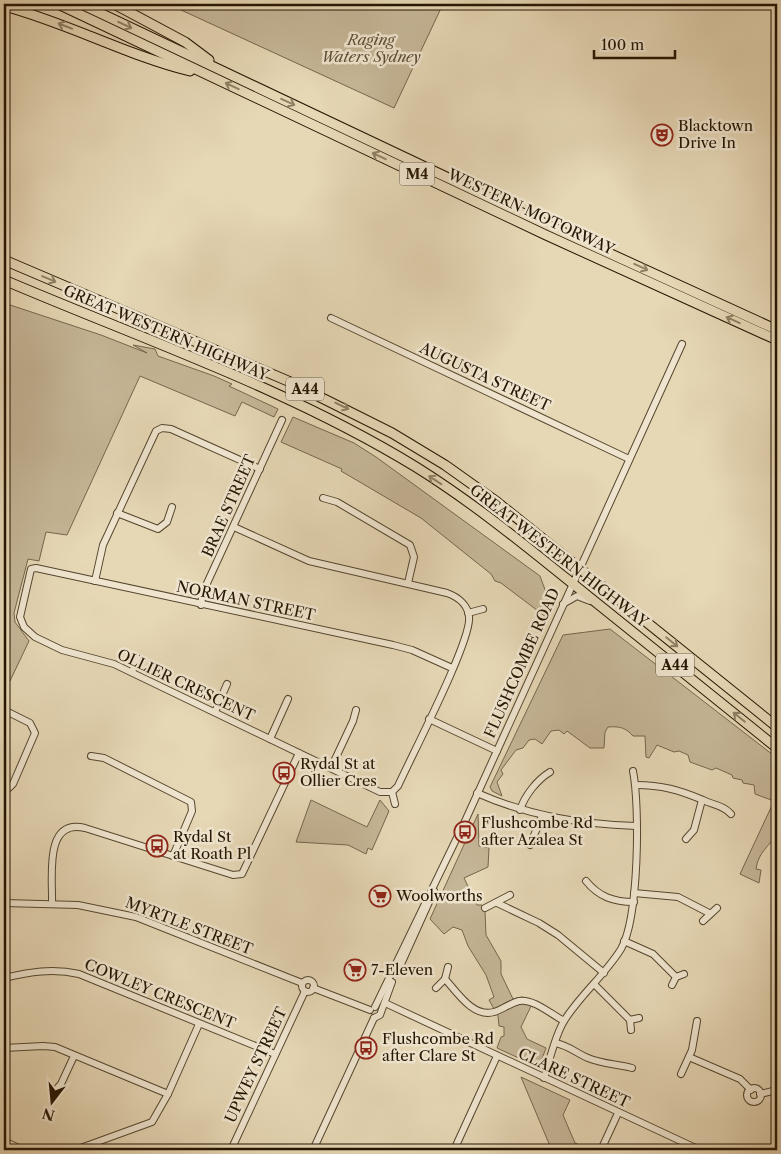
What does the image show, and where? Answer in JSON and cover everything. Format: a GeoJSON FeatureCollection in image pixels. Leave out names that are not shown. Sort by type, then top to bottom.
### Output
{"type":"FeatureCollection","features":[{"type":"Feature","properties":{"kind":"highway","name":"WESTERN MOTORWAY"},"geometry":{"type":"LineString","coordinates":[[58,4],[538,231],[777,340]]}},
{"type":"Feature","properties":{"kind":"highway","name":"WESTERN MOTORWAY"},"geometry":{"type":"LineString","coordinates":[[81,4],[554,228],[777,330]]}},
{"type":"Feature","properties":{"kind":"highway"},"geometry":{"type":"LineString","coordinates":[[114,4],[185,42],[224,72]]}},
{"type":"Feature","properties":{"kind":"highway"},"geometry":{"type":"LineString","coordinates":[[4,6],[68,27],[154,62],[210,76]]}},
{"type":"Feature","properties":{"kind":"highway","name":"GREAT WESTERN HIGHWAY"},"geometry":{"type":"LineString","coordinates":[[4,260],[288,381],[345,408],[445,466],[497,502],[580,567],[777,727]]}},
{"type":"Feature","properties":{"kind":"highway","name":"GREAT WESTERN HIGHWAY"},"geometry":{"type":"LineString","coordinates":[[4,280],[276,394],[363,437],[465,499],[598,603],[777,748]]}},
{"type":"Feature","properties":{"kind":"highway"},"geometry":{"type":"LineString","coordinates":[[4,286],[68,308]]}},
{"type":"Feature","properties":{"kind":"street","name":"AUGUSTA STREET"},"geometry":{"type":"LineString","coordinates":[[330,318],[629,459]]}},
{"type":"Feature","properties":{"kind":"street","name":"FLUSHCOMBE ROAD"},"geometry":{"type":"LineString","coordinates":[[375,1009],[497,751],[682,344]]}},
{"type":"Feature","properties":{"kind":"street","name":"BRAE STREET"},"geometry":{"type":"LineString","coordinates":[[201,604],[204,592],[282,420]]}},
{"type":"Feature","properties":{"kind":"street"},"geometry":{"type":"LineString","coordinates":[[95,581],[102,548],[158,426],[171,429],[260,469]]}},
{"type":"Feature","properties":{"kind":"street"},"geometry":{"type":"LineString","coordinates":[[323,498],[337,502],[410,545],[414,558],[408,583]]}},
{"type":"Feature","properties":{"kind":"street"},"geometry":{"type":"LineString","coordinates":[[117,513],[158,529],[167,522],[172,508]]}},
{"type":"Feature","properties":{"kind":"street"},"geometry":{"type":"LineString","coordinates":[[234,527],[309,561],[451,594],[462,602],[468,613],[468,633],[398,786],[392,792],[395,804]]}},
{"type":"Feature","properties":{"kind":"street","name":"NORMAN STREET"},"geometry":{"type":"LineString","coordinates":[[31,569],[394,645],[412,650],[452,668]]}},
{"type":"Feature","properties":{"kind":"street","name":"OLLIER CRESCENT"},"geometry":{"type":"LineString","coordinates":[[31,569],[20,615],[24,627],[30,634],[62,650],[103,660],[132,672],[380,792],[392,792]]}},
{"type":"Feature","properties":{"kind":"street"},"geometry":{"type":"LineString","coordinates":[[562,605],[577,596],[598,603]]}},
{"type":"Feature","properties":{"kind":"street"},"geometry":{"type":"LineString","coordinates":[[468,613],[483,609]]}},
{"type":"Feature","properties":{"kind":"street"},"geometry":{"type":"LineString","coordinates":[[132,672],[137,658]]}},
{"type":"Feature","properties":{"kind":"street"},"geometry":{"type":"LineString","coordinates":[[215,712],[227,684]]}},
{"type":"Feature","properties":{"kind":"street"},"geometry":{"type":"LineString","coordinates":[[270,739],[288,699]]}},
{"type":"Feature","properties":{"kind":"street"},"geometry":{"type":"LineString","coordinates":[[4,710],[30,723],[37,729],[13,784],[9,788],[4,789]]}},
{"type":"Feature","properties":{"kind":"street"},"geometry":{"type":"LineString","coordinates":[[331,768],[356,710]]}},
{"type":"Feature","properties":{"kind":"street"},"geometry":{"type":"LineString","coordinates":[[429,719],[497,751]]}},
{"type":"Feature","properties":{"kind":"street"},"geometry":{"type":"LineString","coordinates":[[52,904],[54,848],[62,828],[82,827],[240,877],[245,870],[298,752]]}},
{"type":"Feature","properties":{"kind":"street"},"geometry":{"type":"LineString","coordinates":[[91,756],[104,758],[194,803],[173,856]]}},
{"type":"Feature","properties":{"kind":"street"},"geometry":{"type":"LineString","coordinates":[[544,1078],[564,1021],[604,973],[624,941],[634,902],[636,785],[633,771]]}},
{"type":"Feature","properties":{"kind":"street"},"geometry":{"type":"LineString","coordinates":[[520,810],[534,786],[550,772]]}},
{"type":"Feature","properties":{"kind":"street"},"geometry":{"type":"LineString","coordinates":[[636,785],[666,787],[693,794],[702,800],[726,809],[730,814]]}},
{"type":"Feature","properties":{"kind":"street"},"geometry":{"type":"LineString","coordinates":[[477,793],[520,810],[542,816],[578,823],[636,826]]}},
{"type":"Feature","properties":{"kind":"street"},"geometry":{"type":"LineString","coordinates":[[686,839],[694,830],[702,800]]}},
{"type":"Feature","properties":{"kind":"street"},"geometry":{"type":"LineString","coordinates":[[530,845],[542,816]]}},
{"type":"Feature","properties":{"kind":"street"},"geometry":{"type":"LineString","coordinates":[[586,881],[605,897],[620,902],[634,902]]}},
{"type":"Feature","properties":{"kind":"street","name":"FLUSHCOMBE ROAD"},"geometry":{"type":"LineString","coordinates":[[375,1009],[385,1004],[390,988],[428,907],[436,883]]}},
{"type":"Feature","properties":{"kind":"street"},"geometry":{"type":"LineString","coordinates":[[634,894],[678,897],[709,913]]}},
{"type":"Feature","properties":{"kind":"street"},"geometry":{"type":"LineString","coordinates":[[485,908],[510,895]]}},
{"type":"Feature","properties":{"kind":"street"},"geometry":{"type":"LineString","coordinates":[[497,902],[539,923],[558,935],[604,973]]}},
{"type":"Feature","properties":{"kind":"street","name":"MYRTLE STREET"},"geometry":{"type":"LineString","coordinates":[[4,903],[52,904],[103,909],[136,917],[302,983],[310,980],[313,988]]}},
{"type":"Feature","properties":{"kind":"street"},"geometry":{"type":"LineString","coordinates":[[702,921],[717,908]]}},
{"type":"Feature","properties":{"kind":"street"},"geometry":{"type":"LineString","coordinates":[[624,941],[652,954],[676,977]]}},
{"type":"Feature","properties":{"kind":"street"},"geometry":{"type":"LineString","coordinates":[[436,988],[446,979],[448,967]]}},
{"type":"Feature","properties":{"kind":"street","name":"COWLEY CRESCENT"},"geometry":{"type":"LineString","coordinates":[[4,978],[27,972],[60,970],[79,974],[274,1054]]}},
{"type":"Feature","properties":{"kind":"street"},"geometry":{"type":"LineString","coordinates":[[672,985],[676,977],[684,974]]}},
{"type":"Feature","properties":{"kind":"street"},"geometry":{"type":"LineString","coordinates":[[446,979],[468,1004],[478,1011],[488,1013],[519,1001],[528,1002],[564,1021]]}},
{"type":"Feature","properties":{"kind":"street"},"geometry":{"type":"LineString","coordinates":[[302,983],[305,991],[310,991],[313,988],[375,1009],[380,1015],[374,1018],[314,1150]]}},
{"type":"Feature","properties":{"kind":"street"},"geometry":{"type":"LineString","coordinates":[[594,984],[630,1020],[631,1030]]}},
{"type":"Feature","properties":{"kind":"street","name":"UPWEY STREET"},"geometry":{"type":"LineString","coordinates":[[231,1150],[274,1054],[305,991]]}},
{"type":"Feature","properties":{"kind":"street","name":"CLARE STREET"},"geometry":{"type":"LineString","coordinates":[[385,1004],[683,1144],[700,1149]]}},
{"type":"Feature","properties":{"kind":"street"},"geometry":{"type":"LineString","coordinates":[[374,1018],[370,1015],[375,1009]]}},
{"type":"Feature","properties":{"kind":"street"},"geometry":{"type":"LineString","coordinates":[[630,1020],[639,1018]]}},
{"type":"Feature","properties":{"kind":"street"},"geometry":{"type":"LineString","coordinates":[[681,1074],[689,1057],[697,1021]]}},
{"type":"Feature","properties":{"kind":"street"},"geometry":{"type":"LineString","coordinates":[[75,1150],[152,1122],[168,1094],[199,1024]]}},
{"type":"Feature","properties":{"kind":"street"},"geometry":{"type":"LineString","coordinates":[[555,1043],[564,1044],[586,1058],[632,1068]]}},
{"type":"Feature","properties":{"kind":"street"},"geometry":{"type":"LineString","coordinates":[[4,1048],[55,1047],[168,1094]]}},
{"type":"Feature","properties":{"kind":"street"},"geometry":{"type":"LineString","coordinates":[[53,1093],[61,1084],[74,1056]]}},
{"type":"Feature","properties":{"kind":"street"},"geometry":{"type":"LineString","coordinates":[[454,1150],[497,1056]]}},
{"type":"Feature","properties":{"kind":"street"},"geometry":{"type":"LineString","coordinates":[[689,1057],[740,1078],[751,1090]]}},
{"type":"Feature","properties":{"kind":"street"},"geometry":{"type":"LineString","coordinates":[[757,1089],[760,1094],[759,1100],[751,1102],[747,1095],[751,1090],[757,1089]]}},
{"type":"Feature","properties":{"kind":"street"},"geometry":{"type":"LineString","coordinates":[[760,1094],[777,1090]]}},
{"type":"Feature","properties":{"kind":"street"},"geometry":{"type":"LineString","coordinates":[[601,1150],[618,1113]]}},
{"type":"Feature","properties":{"kind":"street"},"geometry":{"type":"LineString","coordinates":[[4,1141],[23,1150]]}},
{"type":"Feature","properties":{"kind":"green space","name":"Raging Waters Sydney"},"geometry":{"type":"Polygon","coordinates":[[[168,4],[443,4],[394,108],[168,4]]]}},
{"type":"Feature","properties":{"kind":"green space"},"geometry":{"type":"Polygon","coordinates":[[[4,303],[101,335],[147,353],[133,345],[155,349],[158,356],[214,376],[232,384],[229,386],[278,409],[274,417],[242,402],[235,416],[140,376],[67,535],[46,532],[39,561],[28,559],[14,613],[15,622],[29,641],[10,681],[4,678],[4,303]]]}},
{"type":"Feature","properties":{"kind":"green space"},"geometry":{"type":"Polygon","coordinates":[[[293,417],[354,443],[376,457],[540,576],[551,606],[546,617],[501,583],[495,581],[491,574],[421,518],[341,471],[342,469],[281,442],[293,417]]]}},
{"type":"Feature","properties":{"kind":"green space"},"geometry":{"type":"Polygon","coordinates":[[[610,629],[777,758],[777,833],[757,863],[756,869],[761,870],[759,883],[740,874],[774,801],[755,794],[754,785],[743,783],[742,780],[733,778],[732,775],[716,768],[712,770],[690,762],[688,755],[679,751],[674,752],[657,745],[649,758],[646,757],[645,736],[633,736],[622,728],[608,727],[605,732],[604,748],[590,748],[567,731],[564,734],[559,730],[551,731],[542,744],[535,739],[529,740],[523,748],[516,750],[501,770],[503,774],[497,782],[502,796],[492,791],[490,787],[563,635],[610,629]]]}},
{"type":"Feature","properties":{"kind":"green space"},"geometry":{"type":"Polygon","coordinates":[[[311,800],[367,827],[380,800],[389,811],[372,850],[368,848],[366,854],[348,845],[296,842],[311,800]]]}},
{"type":"Feature","properties":{"kind":"green space"},"geometry":{"type":"Polygon","coordinates":[[[478,814],[479,846],[489,848],[488,867],[464,878],[477,905],[482,905],[485,911],[486,935],[501,961],[501,974],[513,999],[522,997],[534,1000],[521,1027],[527,1039],[546,1048],[540,1064],[536,1066],[497,1048],[501,1037],[504,1036],[504,1027],[499,1026],[498,1016],[489,1000],[494,997],[486,975],[468,946],[462,930],[453,927],[444,934],[430,919],[478,814]]]}},
{"type":"Feature","properties":{"kind":"green space"},"geometry":{"type":"Polygon","coordinates":[[[521,1077],[570,1100],[563,1115],[575,1143],[591,1150],[548,1150],[550,1146],[521,1077]]]}},
{"type":"Feature","properties":{"kind":"place","name":"Blacktown Drive In"},"geometry":{"type":"Point","coordinates":[662,135]}},
{"type":"Feature","properties":{"kind":"place","name":"Rydal St at Ollier Cres"},"geometry":{"type":"Point","coordinates":[284,773]}},
{"type":"Feature","properties":{"kind":"place","name":"Flushcombe Rd after Azalea St"},"geometry":{"type":"Point","coordinates":[465,832]}},
{"type":"Feature","properties":{"kind":"place","name":"Rydal St at Roath Pl"},"geometry":{"type":"Point","coordinates":[157,846]}},
{"type":"Feature","properties":{"kind":"place","name":"Woolworths"},"geometry":{"type":"Point","coordinates":[380,896]}},
{"type":"Feature","properties":{"kind":"place","name":"7-Eleven"},"geometry":{"type":"Point","coordinates":[355,970]}},
{"type":"Feature","properties":{"kind":"place","name":"Flushcombe Rd after Clare St"},"geometry":{"type":"Point","coordinates":[366,1048]}}]}
